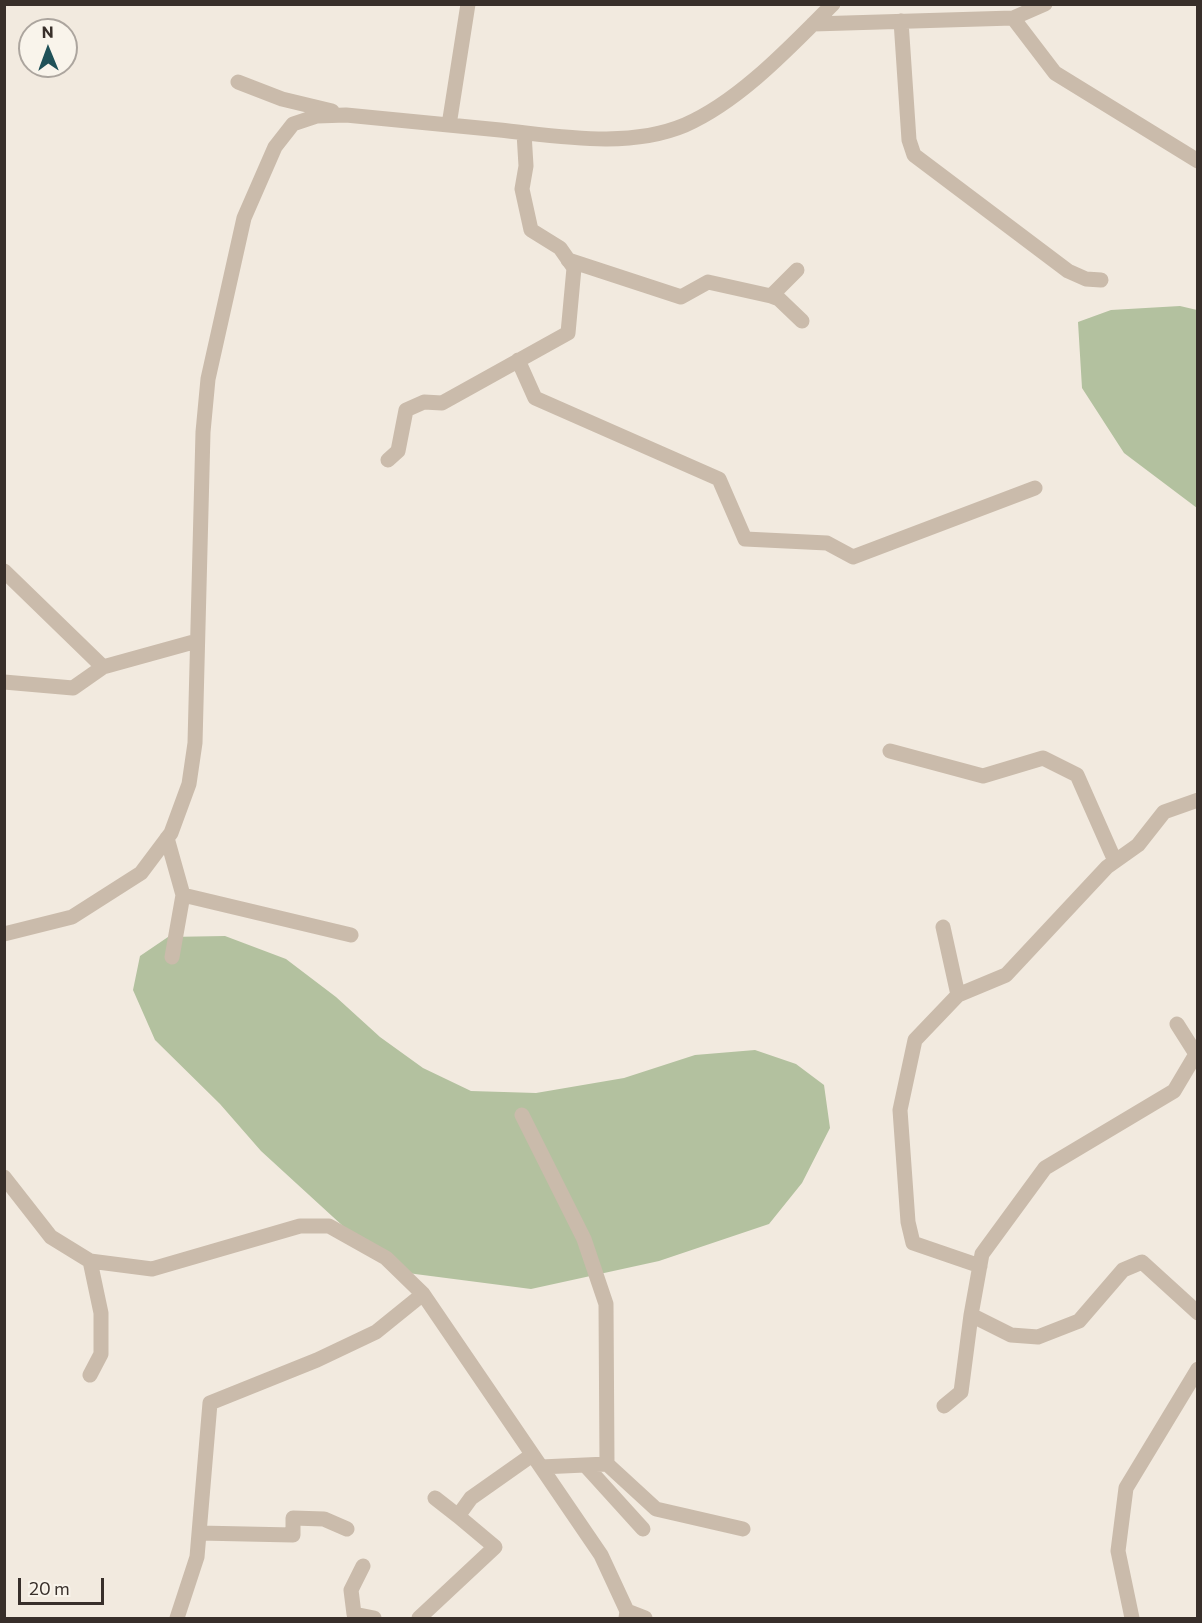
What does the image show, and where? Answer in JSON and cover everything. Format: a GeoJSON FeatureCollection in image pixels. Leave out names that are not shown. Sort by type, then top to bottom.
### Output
{"type":"FeatureCollection","features":[{"type":"Feature","properties":{"kind":"street"},"geometry":{"type":"LineString","coordinates":[[449,125],[468,4]]}},
{"type":"Feature","properties":{"kind":"street"},"geometry":{"type":"LineString","coordinates":[[6,938],[72,917],[118,890],[141,873],[167,838],[189,784],[195,743],[203,432],[207,390],[244,218],[275,147],[293,124],[317,116],[346,115],[524,133],[627,138],[683,126],[735,94],[833,4]]}},
{"type":"Feature","properties":{"kind":"street"},"geometry":{"type":"LineString","coordinates":[[813,24],[1013,18],[1045,4]]}},
{"type":"Feature","properties":{"kind":"street"},"geometry":{"type":"LineString","coordinates":[[1013,18],[1055,73],[1197,161]]}},
{"type":"Feature","properties":{"kind":"street"},"geometry":{"type":"LineString","coordinates":[[901,21],[909,140],[914,155],[1068,271],[1086,279],[1101,279]]}},
{"type":"Feature","properties":{"kind":"street"},"geometry":{"type":"LineString","coordinates":[[238,82],[282,99],[346,115]]}},
{"type":"Feature","properties":{"kind":"street"},"geometry":{"type":"LineString","coordinates":[[388,460],[398,451],[406,410],[424,402],[442,403],[568,333],[574,268],[560,248],[531,230],[522,189],[526,166],[524,133]]}},
{"type":"Feature","properties":{"kind":"street"},"geometry":{"type":"LineString","coordinates":[[568,260],[681,297],[708,282],[779,298],[802,321]]}},
{"type":"Feature","properties":{"kind":"street"},"geometry":{"type":"LineString","coordinates":[[771,296],[797,270]]}},
{"type":"Feature","properties":{"kind":"street"},"geometry":{"type":"LineString","coordinates":[[518,360],[535,398],[719,479],[746,539],[827,543],[853,557],[1035,488]]}},
{"type":"Feature","properties":{"kind":"street"},"geometry":{"type":"LineString","coordinates":[[4,571],[103,667]]}},
{"type":"Feature","properties":{"kind":"street"},"geometry":{"type":"LineString","coordinates":[[4,682],[73,688],[103,667],[197,641]]}},
{"type":"Feature","properties":{"kind":"street"},"geometry":{"type":"LineString","coordinates":[[890,751],[983,776],[1043,758],[1077,775],[1115,861]]}},
{"type":"Feature","properties":{"kind":"street"},"geometry":{"type":"LineString","coordinates":[[980,1266],[914,1243],[908,1222],[900,1110],[915,1040],[958,995],[1006,975],[1115,861],[1138,845],[1164,812],[1197,800]]}},
{"type":"Feature","properties":{"kind":"street"},"geometry":{"type":"LineString","coordinates":[[167,838],[183,895],[172,957]]}},
{"type":"Feature","properties":{"kind":"street"},"geometry":{"type":"LineString","coordinates":[[183,895],[351,935]]}},
{"type":"Feature","properties":{"kind":"street"},"geometry":{"type":"LineString","coordinates":[[943,927],[958,995]]}},
{"type":"Feature","properties":{"kind":"street"},"geometry":{"type":"LineString","coordinates":[[944,1406],[962,1392],[971,1315],[982,1254],[1045,1168],[1174,1091],[1196,1054],[1177,1024]]}},
{"type":"Feature","properties":{"kind":"street"},"geometry":{"type":"LineString","coordinates":[[522,1115],[584,1239],[606,1304],[607,1464]]}},
{"type":"Feature","properties":{"kind":"street"},"geometry":{"type":"LineString","coordinates":[[4,1177],[51,1237],[90,1261],[152,1269],[300,1226],[329,1226],[386,1258],[423,1294],[601,1555],[627,1615],[645,1618]]}},
{"type":"Feature","properties":{"kind":"street"},"geometry":{"type":"LineString","coordinates":[[90,1261],[101,1313],[101,1354],[90,1375]]}},
{"type":"Feature","properties":{"kind":"street"},"geometry":{"type":"LineString","coordinates":[[971,1315],[1011,1335],[1038,1336],[1079,1321],[1123,1270],[1142,1262],[1197,1313]]}},
{"type":"Feature","properties":{"kind":"street"},"geometry":{"type":"LineString","coordinates":[[177,1618],[188,1592],[197,1557],[210,1403],[317,1360],[376,1332],[423,1294]]}},
{"type":"Feature","properties":{"kind":"street"},"geometry":{"type":"LineString","coordinates":[[1132,1618],[1118,1551],[1126,1488],[1197,1369]]}},
{"type":"Feature","properties":{"kind":"street"},"geometry":{"type":"LineString","coordinates":[[458,1516],[471,1498],[537,1461],[585,1465],[607,1464],[656,1509],[743,1529]]}},
{"type":"Feature","properties":{"kind":"street"},"geometry":{"type":"LineString","coordinates":[[585,1465],[643,1529]]}},
{"type":"Feature","properties":{"kind":"street"},"geometry":{"type":"LineString","coordinates":[[419,1618],[495,1547],[435,1498]]}},
{"type":"Feature","properties":{"kind":"street"},"geometry":{"type":"LineString","coordinates":[[199,1533],[293,1535],[293,1518],[324,1519],[347,1528]]}},
{"type":"Feature","properties":{"kind":"street"},"geometry":{"type":"LineString","coordinates":[[363,1566],[351,1590],[354,1614],[374,1618]]}},
{"type":"Feature","properties":{"kind":"green space"},"geometry":{"type":"Polygon","coordinates":[[[1180,306],[1197,310],[1197,508],[1124,453],[1082,388],[1078,322],[1111,310],[1180,306]]]}},
{"type":"Feature","properties":{"kind":"green space"},"geometry":{"type":"Polygon","coordinates":[[[225,936],[286,959],[336,997],[380,1037],[423,1068],[471,1091],[536,1093],[624,1078],[695,1055],[755,1050],[796,1064],[824,1085],[830,1128],[802,1183],[769,1224],[659,1261],[531,1289],[392,1271],[261,1151],[220,1104],[155,1040],[133,990],[140,956],[168,937],[225,936]]]}}]}
